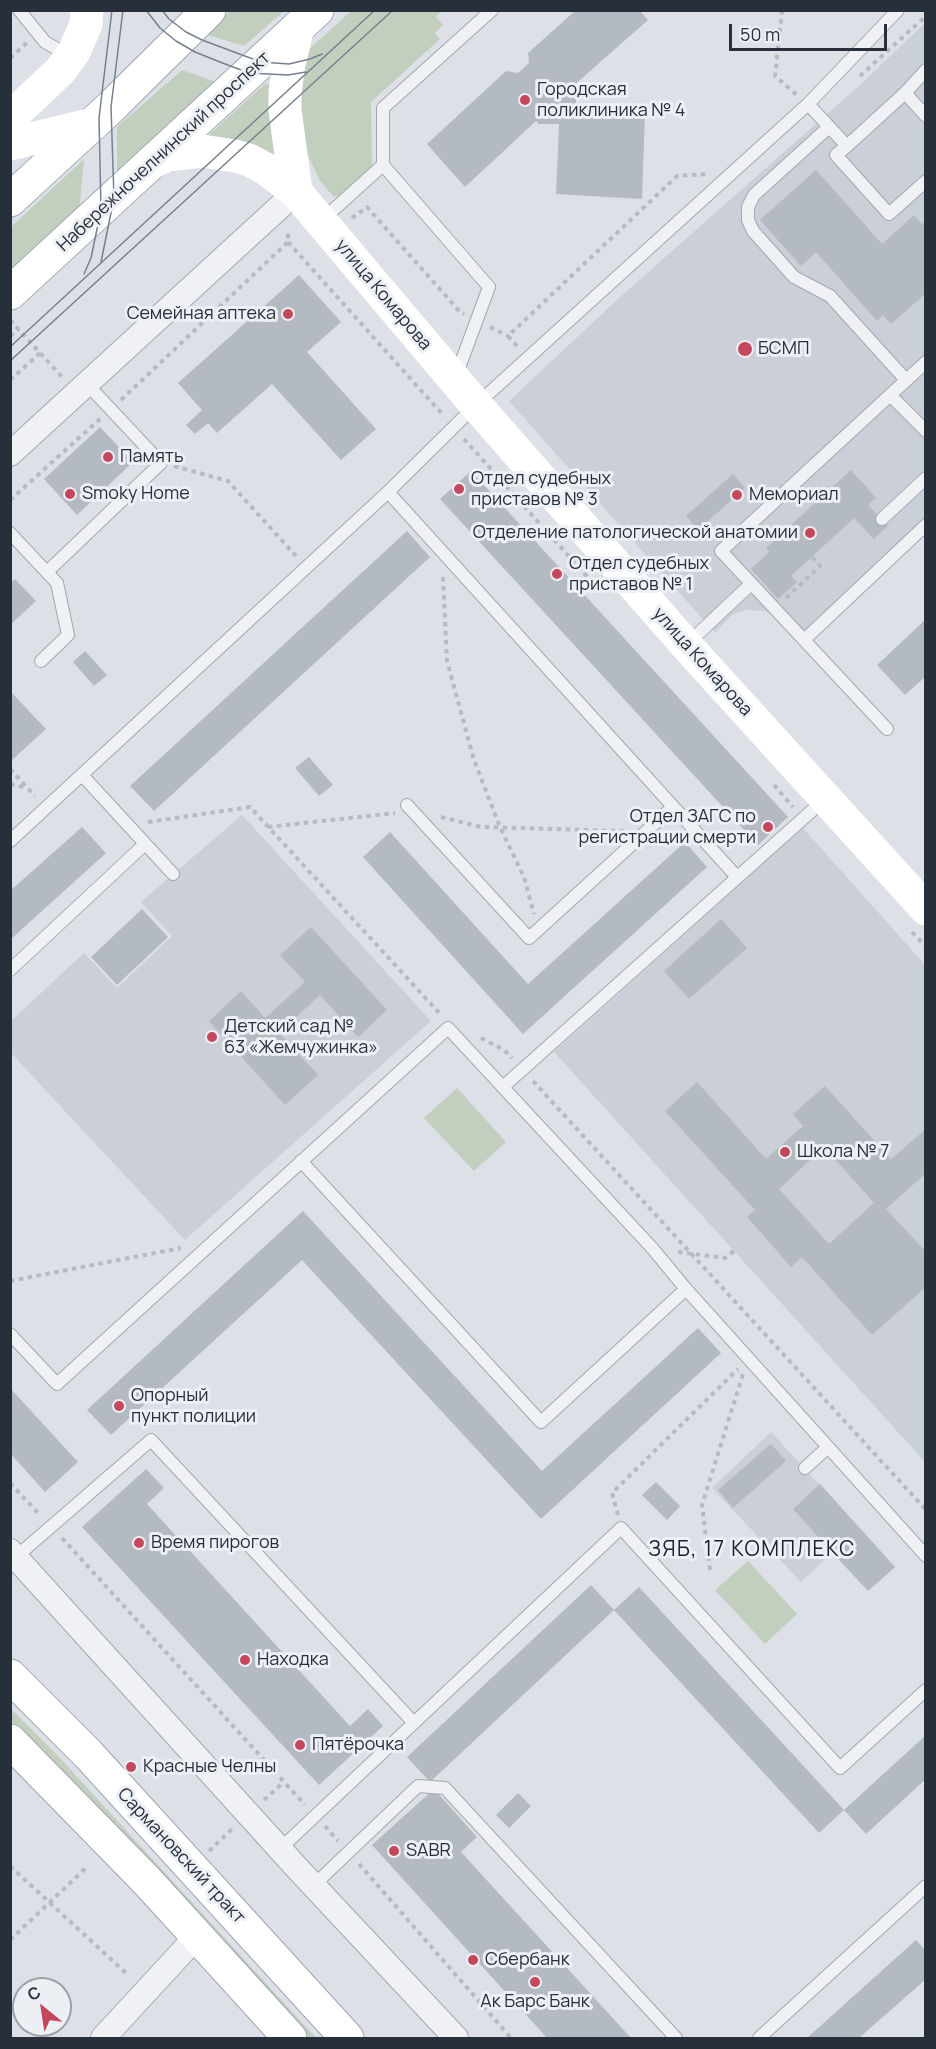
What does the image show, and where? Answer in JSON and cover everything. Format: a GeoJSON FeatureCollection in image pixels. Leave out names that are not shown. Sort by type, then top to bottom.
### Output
{"type":"FeatureCollection","features":[{"type":"Feature","properties":{"kind":"main road"},"geometry":{"type":"LineString","coordinates":[[10,118],[60,71],[74,52],[86,24],[87,10]]}},
{"type":"Feature","properties":{"kind":"main road"},"geometry":{"type":"LineString","coordinates":[[10,200],[93,124],[209,10]]}},
{"type":"Feature","properties":{"kind":"main road"},"geometry":{"type":"LineString","coordinates":[[308,19],[289,64],[285,92],[286,120],[315,209]]}},
{"type":"Feature","properties":{"kind":"main road","name":"Набережночелнинский проспект"},"geometry":{"type":"LineString","coordinates":[[10,293],[308,19]]}},
{"type":"Feature","properties":{"kind":"main road"},"geometry":{"type":"LineString","coordinates":[[10,144],[93,124]]}},
{"type":"Feature","properties":{"kind":"main road","name":"улица Комарова"},"geometry":{"type":"LineString","coordinates":[[151,163],[167,155],[202,151],[235,156],[249,160],[266,170],[315,209],[476,405],[686,645],[926,909]]}},
{"type":"Feature","properties":{"kind":"main road","name":"Сармановский тракт"},"geometry":{"type":"LineString","coordinates":[[10,1676],[88,1754],[348,2038]]}},
{"type":"Feature","properties":{"kind":"main road"},"geometry":{"type":"LineString","coordinates":[[10,1741],[147,1881],[290,2038]]}},
{"type":"Feature","properties":{"kind":"street"},"geometry":{"type":"LineString","coordinates":[[10,454],[82,389],[315,209]]}},
{"type":"Feature","properties":{"kind":"street"},"geometry":{"type":"LineString","coordinates":[[12,1557],[313,1886],[456,2038]]}},
{"type":"Feature","properties":{"kind":"street"},"geometry":{"type":"LineString","coordinates":[[103,2038],[197,1936]]}},
{"type":"Feature","properties":{"kind":"lane"},"geometry":{"type":"LineString","coordinates":[[19,10],[45,42],[59,50],[74,52]]}},
{"type":"Feature","properties":{"kind":"lane"},"geometry":{"type":"LineString","coordinates":[[455,380],[489,287],[383,165],[383,108],[492,10]]}},
{"type":"Feature","properties":{"kind":"lane"},"geometry":{"type":"LineString","coordinates":[[10,841],[388,492],[476,405],[808,104],[898,10]]}},
{"type":"Feature","properties":{"kind":"lane"},"geometry":{"type":"LineString","coordinates":[[926,70],[836,155],[889,214],[926,181]]}},
{"type":"Feature","properties":{"kind":"lane"},"geometry":{"type":"LineString","coordinates":[[904,93],[926,116]]}},
{"type":"Feature","properties":{"kind":"lane"},"geometry":{"type":"LineString","coordinates":[[808,104],[846,146]]}},
{"type":"Feature","properties":{"kind":"lane"},"geometry":{"type":"LineString","coordinates":[[829,127],[754,195],[748,207],[748,220],[753,231],[794,277],[830,296],[906,380]]}},
{"type":"Feature","properties":{"kind":"lane"},"geometry":{"type":"LineString","coordinates":[[315,209],[383,165]]}},
{"type":"Feature","properties":{"kind":"lane"},"geometry":{"type":"LineString","coordinates":[[887,729],[722,551],[926,362]]}},
{"type":"Feature","properties":{"kind":"lane"},"geometry":{"type":"LineString","coordinates":[[47,572],[161,463],[111,410],[82,389]]}},
{"type":"Feature","properties":{"kind":"lane"},"geometry":{"type":"LineString","coordinates":[[890,395],[926,430]]}},
{"type":"Feature","properties":{"kind":"lane"},"geometry":{"type":"LineString","coordinates":[[882,519],[926,478]]}},
{"type":"Feature","properties":{"kind":"lane"},"geometry":{"type":"LineString","coordinates":[[388,492],[737,877]]}},
{"type":"Feature","properties":{"kind":"lane"},"geometry":{"type":"LineString","coordinates":[[804,640],[926,525]]}},
{"type":"Feature","properties":{"kind":"lane"},"geometry":{"type":"LineString","coordinates":[[10,533],[57,583],[68,635],[41,661]]}},
{"type":"Feature","properties":{"kind":"lane"},"geometry":{"type":"LineString","coordinates":[[686,645],[751,584]]}},
{"type":"Feature","properties":{"kind":"lane"},"geometry":{"type":"LineString","coordinates":[[82,775],[173,874]]}},
{"type":"Feature","properties":{"kind":"lane"},"geometry":{"type":"LineString","coordinates":[[504,1086],[826,799]]}},
{"type":"Feature","properties":{"kind":"lane"},"geometry":{"type":"LineString","coordinates":[[410,808],[529,938],[673,807]]}},
{"type":"Feature","properties":{"kind":"lane"},"geometry":{"type":"LineString","coordinates":[[10,970],[146,844]]}},
{"type":"Feature","properties":{"kind":"lane"},"geometry":{"type":"LineString","coordinates":[[10,1334],[57,1384],[448,1028],[653,1249],[686,1289],[926,1556]]}},
{"type":"Feature","properties":{"kind":"lane"},"geometry":{"type":"LineString","coordinates":[[301,1161],[542,1422],[686,1289]]}},
{"type":"Feature","properties":{"kind":"lane"},"geometry":{"type":"LineString","coordinates":[[12,1557],[51,1527],[151,1440],[414,1723]]}},
{"type":"Feature","properties":{"kind":"lane"},"geometry":{"type":"LineString","coordinates":[[805,1468],[828,1447]]}},
{"type":"Feature","properties":{"kind":"lane"},"geometry":{"type":"LineString","coordinates":[[280,1849],[621,1528],[840,1768],[926,1690]]}},
{"type":"Feature","properties":{"kind":"lane"},"geometry":{"type":"LineString","coordinates":[[313,1886],[418,1786],[445,1788],[676,2038]]}},
{"type":"Feature","properties":{"kind":"lane"},"geometry":{"type":"LineString","coordinates":[[759,2038],[926,1886]]}},
{"type":"Feature","properties":{"kind":"path"},"geometry":{"type":"LineString","coordinates":[[782,10],[775,76],[808,104]]}},
{"type":"Feature","properties":{"kind":"path"},"geometry":{"type":"LineString","coordinates":[[508,336],[677,176],[734,172]]}},
{"type":"Feature","properties":{"kind":"path"},"geometry":{"type":"LineString","coordinates":[[10,500],[111,410],[288,242],[288,228],[315,209],[342,224],[367,207],[460,312],[508,336],[528,359]]}},
{"type":"Feature","properties":{"kind":"path"},"geometry":{"type":"LineString","coordinates":[[10,320],[40,353],[82,389]]}},
{"type":"Feature","properties":{"kind":"path"},"geometry":{"type":"LineString","coordinates":[[10,336],[19,329]]}},
{"type":"Feature","properties":{"kind":"path"},"geometry":{"type":"LineString","coordinates":[[10,380],[40,353]]}},
{"type":"Feature","properties":{"kind":"path"},"geometry":{"type":"LineString","coordinates":[[161,463],[228,481],[306,568]]}},
{"type":"Feature","properties":{"kind":"path"},"geometry":{"type":"LineString","coordinates":[[442,552],[447,661],[474,759],[500,827],[524,877],[538,929]]}},
{"type":"Feature","properties":{"kind":"path"},"geometry":{"type":"LineString","coordinates":[[774,609],[820,566],[812,557]]}},
{"type":"Feature","properties":{"kind":"path"},"geometry":{"type":"LineString","coordinates":[[10,769],[46,808]]}},
{"type":"Feature","properties":{"kind":"path"},"geometry":{"type":"LineString","coordinates":[[10,784],[28,788]]}},
{"type":"Feature","properties":{"kind":"path"},"geometry":{"type":"LineString","coordinates":[[141,823],[250,807],[445,1019],[448,1028]]}},
{"type":"Feature","properties":{"kind":"path"},"geometry":{"type":"LineString","coordinates":[[268,827],[410,808],[481,827],[645,832]]}},
{"type":"Feature","properties":{"kind":"path"},"geometry":{"type":"LineString","coordinates":[[475,1035],[504,1050],[523,1069],[926,1510]]}},
{"type":"Feature","properties":{"kind":"path"},"geometry":{"type":"LineString","coordinates":[[10,1281],[213,1242]]}},
{"type":"Feature","properties":{"kind":"path"},"geometry":{"type":"LineString","coordinates":[[653,1249],[725,1258],[734,1251]]}},
{"type":"Feature","properties":{"kind":"path"},"geometry":{"type":"LineString","coordinates":[[621,1528],[612,1493],[748,1358]]}},
{"type":"Feature","properties":{"kind":"path"},"geometry":{"type":"LineString","coordinates":[[710,1570],[702,1505],[748,1358]]}},
{"type":"Feature","properties":{"kind":"path"},"geometry":{"type":"LineString","coordinates":[[10,1482],[348,1852],[511,2038]]}},
{"type":"Feature","properties":{"kind":"path"},"geometry":{"type":"LineString","coordinates":[[10,1866],[128,1976]]}},
{"type":"Feature","properties":{"kind":"path"},"geometry":{"type":"LineString","coordinates":[[10,1940],[87,1867]]}},
{"type":"Feature","properties":{"kind":"shaded area","name":"БСМП"},"geometry":{"type":"Polygon","coordinates":[[[925,23],[925,533],[804,648],[770,613],[763,611],[745,610],[733,614],[715,633],[509,401],[619,298],[862,83],[925,23]]]}},
{"type":"Feature","properties":{"kind":"shaded area","name":"Детский сад № 63 «Жемчужинка»"},"geometry":{"type":"Polygon","coordinates":[[[242,815],[431,1021],[185,1240],[11,1053],[11,1021],[84,953],[117,988],[172,936],[141,902],[242,815]]]}},
{"type":"Feature","properties":{"kind":"shaded area","name":"Школа № 7"},"geometry":{"type":"Polygon","coordinates":[[[803,828],[925,965],[925,1462],[554,1052],[803,828]]]}},
{"type":"Feature","properties":{"kind":"shaded area"},"geometry":{"type":"Polygon","coordinates":[[[771,1432],[895,1567],[868,1591],[832,1553],[801,1582],[712,1488],[771,1432]]]}},
{"type":"Feature","properties":{"kind":"green space"},"geometry":{"type":"Polygon","coordinates":[[[230,11],[284,11],[244,46],[205,34],[230,11]]]}},
{"type":"Feature","properties":{"kind":"green space"},"geometry":{"type":"Polygon","coordinates":[[[351,11],[442,11],[436,17],[443,25],[435,33],[440,39],[371,102],[372,168],[341,196],[333,196],[320,181],[306,151],[299,104],[305,53],[351,11]]]}},
{"type":"Feature","properties":{"kind":"green space"},"geometry":{"type":"Polygon","coordinates":[[[182,70],[219,83],[117,177],[117,127],[182,70]]]}},
{"type":"Feature","properties":{"kind":"green space"},"geometry":{"type":"Polygon","coordinates":[[[265,84],[276,85],[280,157],[202,141],[265,84]]]}},
{"type":"Feature","properties":{"kind":"green space"},"geometry":{"type":"Polygon","coordinates":[[[84,159],[79,212],[11,275],[11,227],[84,159]]]}},
{"type":"Feature","properties":{"kind":"green space"},"geometry":{"type":"Polygon","coordinates":[[[457,1088],[506,1142],[474,1171],[424,1118],[457,1088]]]}},
{"type":"Feature","properties":{"kind":"green space"},"geometry":{"type":"Polygon","coordinates":[[[748,1561],[797,1614],[765,1644],[715,1590],[748,1561]]]}},
{"type":"Feature","properties":{"kind":"green space"},"geometry":{"type":"Polygon","coordinates":[[[10,1708],[59,1757],[316,2038],[302,2038],[11,1722],[10,1708]]]}},
{"type":"Feature","properties":{"kind":"building","name":"Городская поликлиника № 4"},"geometry":{"type":"Polygon","coordinates":[[[576,10],[639,10],[648,20],[572,87],[576,90],[576,110],[645,114],[642,199],[556,194],[559,124],[539,124],[536,121],[465,187],[427,144],[506,71],[518,73],[529,63],[528,53],[576,10]]]}},
{"type":"Feature","properties":{"kind":"building"},"geometry":{"type":"Polygon","coordinates":[[[816,170],[882,244],[914,215],[922,224],[926,221],[926,293],[891,324],[883,315],[877,321],[816,252],[801,266],[760,220],[816,170]]]}},
{"type":"Feature","properties":{"kind":"building"},"geometry":{"type":"Polygon","coordinates":[[[299,275],[341,322],[307,352],[376,429],[341,460],[272,384],[217,433],[208,423],[195,434],[186,425],[202,410],[178,383],[299,275]]]}},
{"type":"Feature","properties":{"kind":"building"},"geometry":{"type":"Polygon","coordinates":[[[100,427],[133,462],[77,515],[44,479],[100,427]]]}},
{"type":"Feature","properties":{"kind":"building","name":"Отделение патологической анатомии"},"geometry":{"type":"Polygon","coordinates":[[[851,470],[876,498],[868,505],[888,526],[874,539],[854,518],[791,576],[797,582],[778,599],[751,569],[769,552],[766,548],[851,470]]]}},
{"type":"Feature","properties":{"kind":"building"},"geometry":{"type":"Polygon","coordinates":[[[471,471],[788,817],[758,845],[440,499],[471,471]]]}},
{"type":"Feature","properties":{"kind":"building"},"geometry":{"type":"Polygon","coordinates":[[[733,474],[745,488],[698,530],[686,516],[733,474]]]}},
{"type":"Feature","properties":{"kind":"building"},"geometry":{"type":"Polygon","coordinates":[[[407,531],[430,557],[154,811],[130,786],[407,531]]]}},
{"type":"Feature","properties":{"kind":"building"},"geometry":{"type":"Polygon","coordinates":[[[15,579],[36,601],[10,625],[10,584],[15,579]]]}},
{"type":"Feature","properties":{"kind":"building"},"geometry":{"type":"Polygon","coordinates":[[[926,619],[926,676],[905,695],[877,665],[926,619]]]}},
{"type":"Feature","properties":{"kind":"building"},"geometry":{"type":"Polygon","coordinates":[[[85,651],[107,675],[94,686],[73,662],[85,651]]]}},
{"type":"Feature","properties":{"kind":"building"},"geometry":{"type":"Polygon","coordinates":[[[10,691],[46,729],[12,760],[10,759],[10,691]]]}},
{"type":"Feature","properties":{"kind":"building"},"geometry":{"type":"Polygon","coordinates":[[[309,757],[333,785],[319,796],[295,768],[309,757]]]}},
{"type":"Feature","properties":{"kind":"building"},"geometry":{"type":"Polygon","coordinates":[[[82,827],[106,853],[10,940],[10,891],[82,827]]]}},
{"type":"Feature","properties":{"kind":"building"},"geometry":{"type":"Polygon","coordinates":[[[390,832],[528,984],[685,842],[707,867],[523,1034],[363,857],[390,832]]]}},
{"type":"Feature","properties":{"kind":"building"},"geometry":{"type":"Polygon","coordinates":[[[142,909],[168,937],[117,985],[91,957],[142,909]]]}},
{"type":"Feature","properties":{"kind":"building"},"geometry":{"type":"Polygon","coordinates":[[[721,919],[747,948],[689,999],[664,971],[721,919]]]}},
{"type":"Feature","properties":{"kind":"building"},"geometry":{"type":"Polygon","coordinates":[[[311,927],[387,1010],[358,1037],[320,995],[279,1033],[318,1075],[285,1105],[209,1021],[241,991],[265,1018],[305,982],[280,955],[311,927]]]}},
{"type":"Feature","properties":{"kind":"building"},"geometry":{"type":"Polygon","coordinates":[[[697,1082],[766,1159],[803,1126],[793,1114],[825,1086],[891,1159],[926,1129],[926,1173],[886,1209],[926,1252],[926,1287],[872,1335],[802,1257],[791,1267],[747,1217],[755,1210],[665,1111],[697,1082]],[[824,1147],[779,1189],[829,1244],[874,1203],[824,1147]]]}},
{"type":"Feature","properties":{"kind":"building"},"geometry":{"type":"Polygon","coordinates":[[[303,1211],[542,1471],[698,1328],[721,1353],[541,1519],[302,1260],[111,1435],[87,1410],[303,1211]]]}},
{"type":"Feature","properties":{"kind":"building"},"geometry":{"type":"Polygon","coordinates":[[[10,1388],[78,1462],[45,1492],[10,1453],[10,1388]]]}},
{"type":"Feature","properties":{"kind":"building"},"geometry":{"type":"Polygon","coordinates":[[[771,1444],[786,1461],[733,1508],[718,1490],[771,1444]]]}},
{"type":"Feature","properties":{"kind":"building"},"geometry":{"type":"Polygon","coordinates":[[[146,1469],[164,1488],[147,1504],[350,1726],[368,1709],[383,1726],[319,1785],[82,1527],[146,1469]]]}},
{"type":"Feature","properties":{"kind":"building"},"geometry":{"type":"Polygon","coordinates":[[[656,1482],[680,1506],[667,1520],[642,1495],[656,1482]]]}},
{"type":"Feature","properties":{"kind":"building"},"geometry":{"type":"Polygon","coordinates":[[[820,1484],[895,1567],[868,1591],[793,1509],[820,1484]]]}},
{"type":"Feature","properties":{"kind":"building"},"geometry":{"type":"Polygon","coordinates":[[[591,1585],[614,1610],[430,1782],[407,1757],[591,1585]]]}},
{"type":"Feature","properties":{"kind":"building"},"geometry":{"type":"Polygon","coordinates":[[[639,1587],[844,1810],[819,1833],[614,1610],[639,1587]]]}},
{"type":"Feature","properties":{"kind":"building"},"geometry":{"type":"Polygon","coordinates":[[[926,1735],[926,1779],[866,1834],[844,1810],[926,1735]]]}},
{"type":"Feature","properties":{"kind":"building"},"geometry":{"type":"Polygon","coordinates":[[[434,1789],[477,1837],[461,1852],[631,2038],[547,2038],[372,1845],[434,1789]]]}},
{"type":"Feature","properties":{"kind":"building"},"geometry":{"type":"Polygon","coordinates":[[[518,1793],[531,1806],[509,1828],[496,1815],[518,1793]]]}},
{"type":"Feature","properties":{"kind":"building"},"geometry":{"type":"Polygon","coordinates":[[[916,1940],[926,1951],[926,1979],[859,2038],[807,2038],[916,1940]]]}},
{"type":"Feature","properties":{"kind":"tram line"},"geometry":{"type":"LineString","coordinates":[[84,274],[91,258],[101,210],[99,118],[112,10]]}},
{"type":"Feature","properties":{"kind":"tram line"},"geometry":{"type":"LineString","coordinates":[[101,262],[114,198],[111,107],[123,10]]}},
{"type":"Feature","properties":{"kind":"tram line"},"geometry":{"type":"LineString","coordinates":[[146,10],[160,28],[176,41],[195,52],[225,64],[249,73],[288,75],[306,72]]}},
{"type":"Feature","properties":{"kind":"tram line"},"geometry":{"type":"LineString","coordinates":[[162,10],[169,19],[186,32],[261,62],[289,64],[322,54]]}},
{"type":"Feature","properties":{"kind":"tram line"},"geometry":{"type":"LineString","coordinates":[[10,347],[375,10]]}},
{"type":"Feature","properties":{"kind":"tram line"},"geometry":{"type":"LineString","coordinates":[[10,361],[393,10]]}},
{"type":"Feature","properties":{"kind":"place","name":"Городская поликлиника № 4"},"geometry":{"type":"Point","coordinates":[525,100]}},
{"type":"Feature","properties":{"kind":"place","name":"Семейная аптека"},"geometry":{"type":"Point","coordinates":[288,314]}},
{"type":"Feature","properties":{"kind":"place","name":"БСМП"},"geometry":{"type":"Point","coordinates":[745,349]}},
{"type":"Feature","properties":{"kind":"place","name":"Память"},"geometry":{"type":"Point","coordinates":[108,457]}},
{"type":"Feature","properties":{"kind":"place","name":"Отдел судебных приставов № 3"},"geometry":{"type":"Point","coordinates":[459,489]}},
{"type":"Feature","properties":{"kind":"place","name":"Smoky Home"},"geometry":{"type":"Point","coordinates":[70,494]}},
{"type":"Feature","properties":{"kind":"place","name":"Мемориал"},"geometry":{"type":"Point","coordinates":[737,495]}},
{"type":"Feature","properties":{"kind":"place","name":"Отделение патологической анатомии"},"geometry":{"type":"Point","coordinates":[810,533]}},
{"type":"Feature","properties":{"kind":"place","name":"Отдел судебных приставов № 1"},"geometry":{"type":"Point","coordinates":[557,574]}},
{"type":"Feature","properties":{"kind":"place","name":"Отдел ЗАГС по регистрации смерти"},"geometry":{"type":"Point","coordinates":[768,827]}},
{"type":"Feature","properties":{"kind":"place","name":"Детский сад № 63 «Жемчужинка»"},"geometry":{"type":"Point","coordinates":[212,1037]}},
{"type":"Feature","properties":{"kind":"place","name":"Школа № 7"},"geometry":{"type":"Point","coordinates":[785,1152]}},
{"type":"Feature","properties":{"kind":"place","name":"Опорный пункт полиции"},"geometry":{"type":"Point","coordinates":[119,1406]}},
{"type":"Feature","properties":{"kind":"place","name":"Время пирогов"},"geometry":{"type":"Point","coordinates":[139,1543]}},
{"type":"Feature","properties":{"kind":"place","name":"Находка"},"geometry":{"type":"Point","coordinates":[245,1660]}},
{"type":"Feature","properties":{"kind":"place","name":"Пятёрочка"},"geometry":{"type":"Point","coordinates":[300,1745]}},
{"type":"Feature","properties":{"kind":"place","name":"Красные Челны"},"geometry":{"type":"Point","coordinates":[131,1767]}},
{"type":"Feature","properties":{"kind":"place","name":"SABR"},"geometry":{"type":"Point","coordinates":[394,1851]}},
{"type":"Feature","properties":{"kind":"place","name":"Сбербанк"},"geometry":{"type":"Point","coordinates":[473,1960]}},
{"type":"Feature","properties":{"kind":"place","name":"Ак Барс Банк"},"geometry":{"type":"Point","coordinates":[535,1982]}},
{"type":"Feature","properties":{"kind":"district","name":"ЗЯБ, 17 КОМПЛЕКС"},"geometry":{"type":"Point","coordinates":[752,1550]}}]}
